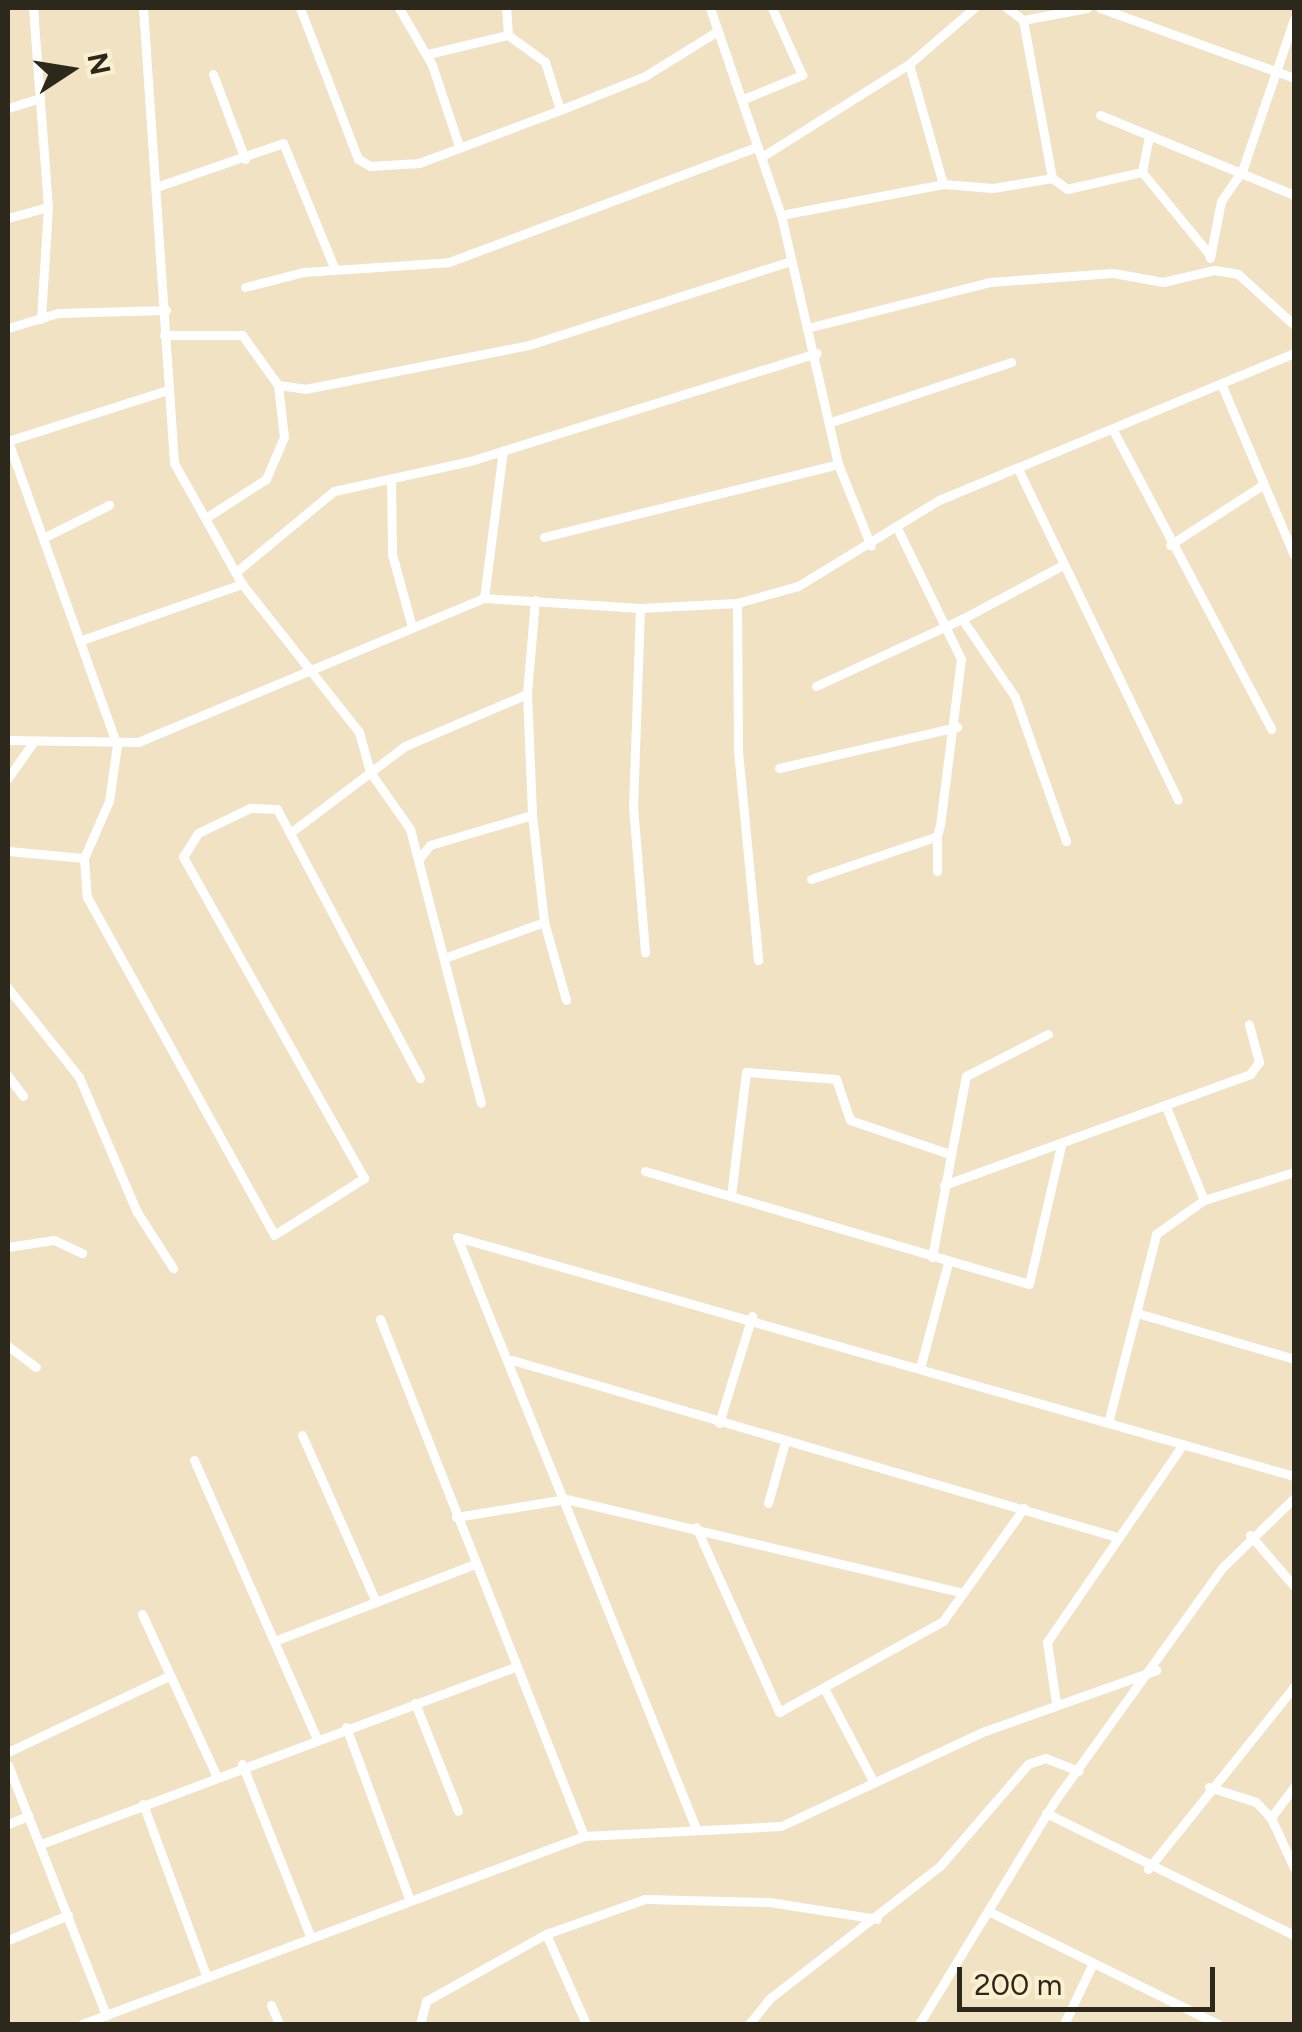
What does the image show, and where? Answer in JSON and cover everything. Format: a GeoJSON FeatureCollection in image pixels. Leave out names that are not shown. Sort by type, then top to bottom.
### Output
{"type":"FeatureCollection","features":[{"type":"Feature","properties":{"kind":"street"},"geometry":{"type":"LineString","coordinates":[[32,8],[35,100],[48,207],[47,295],[41,319]]}},
{"type":"Feature","properties":{"kind":"street"},"geometry":{"type":"LineString","coordinates":[[142,8],[159,186],[166,391],[174,463],[242,584],[319,674],[359,732],[370,772],[410,829],[481,1102]]}},
{"type":"Feature","properties":{"kind":"street"},"geometry":{"type":"LineString","coordinates":[[300,8],[362,165],[419,163],[646,76],[716,32]]}},
{"type":"Feature","properties":{"kind":"street"},"geometry":{"type":"LineString","coordinates":[[399,8],[428,54],[459,146]]}},
{"type":"Feature","properties":{"kind":"street"},"geometry":{"type":"LineString","coordinates":[[506,8],[508,34],[545,62],[560,110]]}},
{"type":"Feature","properties":{"kind":"street"},"geometry":{"type":"LineString","coordinates":[[710,8],[716,32],[746,98],[781,215],[811,326],[838,464],[870,546]]}},
{"type":"Feature","properties":{"kind":"street"},"geometry":{"type":"LineString","coordinates":[[746,98],[802,75],[772,8]]}},
{"type":"Feature","properties":{"kind":"street"},"geometry":{"type":"LineString","coordinates":[[245,287],[336,270],[449,262],[760,152],[910,64],[974,8]]}},
{"type":"Feature","properties":{"kind":"street"},"geometry":{"type":"LineString","coordinates":[[1007,8],[1023,20],[1052,178],[1067,189],[1142,172]]}},
{"type":"Feature","properties":{"kind":"street"},"geometry":{"type":"LineString","coordinates":[[1023,20],[1087,8]]}},
{"type":"Feature","properties":{"kind":"street"},"geometry":{"type":"LineString","coordinates":[[1100,8],[1294,78]]}},
{"type":"Feature","properties":{"kind":"street"},"geometry":{"type":"LineString","coordinates":[[1210,255],[1221,200],[1242,171],[1294,19]]}},
{"type":"Feature","properties":{"kind":"street"},"geometry":{"type":"LineString","coordinates":[[428,54],[508,34]]}},
{"type":"Feature","properties":{"kind":"street"},"geometry":{"type":"LineString","coordinates":[[910,64],[943,184]]}},
{"type":"Feature","properties":{"kind":"street"},"geometry":{"type":"LineString","coordinates":[[213,74],[245,159]]}},
{"type":"Feature","properties":{"kind":"street"},"geometry":{"type":"LineString","coordinates":[[8,108],[35,100]]}},
{"type":"Feature","properties":{"kind":"street"},"geometry":{"type":"LineString","coordinates":[[1100,115],[1294,195]]}},
{"type":"Feature","properties":{"kind":"street"},"geometry":{"type":"LineString","coordinates":[[1142,172],[1150,136]]}},
{"type":"Feature","properties":{"kind":"street"},"geometry":{"type":"LineString","coordinates":[[159,186],[287,144],[336,270]]}},
{"type":"Feature","properties":{"kind":"street"},"geometry":{"type":"LineString","coordinates":[[1142,172],[1210,255],[1214,270]]}},
{"type":"Feature","properties":{"kind":"street"},"geometry":{"type":"LineString","coordinates":[[781,215],[943,184],[993,188],[1052,178]]}},
{"type":"Feature","properties":{"kind":"street"},"geometry":{"type":"LineString","coordinates":[[8,218],[48,207]]}},
{"type":"Feature","properties":{"kind":"street"},"geometry":{"type":"LineString","coordinates":[[278,385],[305,389],[530,344],[791,261]]}},
{"type":"Feature","properties":{"kind":"street"},"geometry":{"type":"LineString","coordinates":[[811,326],[990,282],[1114,273],[1163,282],[1214,270],[1238,274],[1294,325]]}},
{"type":"Feature","properties":{"kind":"street"},"geometry":{"type":"LineString","coordinates":[[47,295],[58,312]]}},
{"type":"Feature","properties":{"kind":"street"},"geometry":{"type":"LineString","coordinates":[[8,328],[58,312],[166,310]]}},
{"type":"Feature","properties":{"kind":"street"},"geometry":{"type":"LineString","coordinates":[[164,335],[242,335],[278,385],[284,438],[266,479],[206,517]]}},
{"type":"Feature","properties":{"kind":"street"},"geometry":{"type":"LineString","coordinates":[[236,572],[334,491],[504,450],[816,353]]}},
{"type":"Feature","properties":{"kind":"street"},"geometry":{"type":"LineString","coordinates":[[8,740],[117,745],[319,674],[412,627],[484,598],[640,608],[738,603],[798,586],[870,546],[939,500],[1223,388],[1294,353]]}},
{"type":"Feature","properties":{"kind":"street"},"geometry":{"type":"LineString","coordinates":[[830,422],[1012,362]]}},
{"type":"Feature","properties":{"kind":"street"},"geometry":{"type":"LineString","coordinates":[[1223,388],[1261,486],[1294,555]]}},
{"type":"Feature","properties":{"kind":"street"},"geometry":{"type":"LineString","coordinates":[[166,391],[8,441],[117,745],[109,800],[84,858],[93,911],[274,1235],[364,1178],[183,857],[198,833],[250,808],[276,809],[420,1078]]}},
{"type":"Feature","properties":{"kind":"street"},"geometry":{"type":"LineString","coordinates":[[1114,432],[1170,545],[1271,728]]}},
{"type":"Feature","properties":{"kind":"street"},"geometry":{"type":"LineString","coordinates":[[484,598],[504,450]]}},
{"type":"Feature","properties":{"kind":"street"},"geometry":{"type":"LineString","coordinates":[[544,537],[838,464]]}},
{"type":"Feature","properties":{"kind":"street"},"geometry":{"type":"LineString","coordinates":[[1019,471],[1178,800]]}},
{"type":"Feature","properties":{"kind":"street"},"geometry":{"type":"LineString","coordinates":[[391,478],[392,554],[412,627]]}},
{"type":"Feature","properties":{"kind":"street"},"geometry":{"type":"LineString","coordinates":[[1170,545],[1261,486]]}},
{"type":"Feature","properties":{"kind":"street"},"geometry":{"type":"LineString","coordinates":[[43,538],[110,505]]}},
{"type":"Feature","properties":{"kind":"street"},"geometry":{"type":"LineString","coordinates":[[897,528],[962,659],[956,727],[937,836],[937,871]]}},
{"type":"Feature","properties":{"kind":"street"},"geometry":{"type":"LineString","coordinates":[[816,686],[944,628],[1063,566]]}},
{"type":"Feature","properties":{"kind":"street"},"geometry":{"type":"LineString","coordinates":[[82,640],[242,584]]}},
{"type":"Feature","properties":{"kind":"street"},"geometry":{"type":"LineString","coordinates":[[535,600],[526,694],[532,815],[544,922],[566,1000]]}},
{"type":"Feature","properties":{"kind":"street"},"geometry":{"type":"LineString","coordinates":[[738,603],[738,751],[758,960],[755,926]]}},
{"type":"Feature","properties":{"kind":"street"},"geometry":{"type":"LineString","coordinates":[[640,608],[634,806],[644,953]]}},
{"type":"Feature","properties":{"kind":"street"},"geometry":{"type":"LineString","coordinates":[[962,619],[1015,697],[1066,841]]}},
{"type":"Feature","properties":{"kind":"street"},"geometry":{"type":"LineString","coordinates":[[290,832],[405,746],[526,694]]}},
{"type":"Feature","properties":{"kind":"street"},"geometry":{"type":"LineString","coordinates":[[779,768],[956,727]]}},
{"type":"Feature","properties":{"kind":"street"},"geometry":{"type":"LineString","coordinates":[[8,778],[32,744]]}},
{"type":"Feature","properties":{"kind":"street"},"geometry":{"type":"LineString","coordinates":[[420,863],[430,845],[532,815]]}},
{"type":"Feature","properties":{"kind":"street"},"geometry":{"type":"LineString","coordinates":[[811,878],[937,836]]}},
{"type":"Feature","properties":{"kind":"street"},"geometry":{"type":"LineString","coordinates":[[8,851],[84,858]]}},
{"type":"Feature","properties":{"kind":"street"},"geometry":{"type":"LineString","coordinates":[[446,961],[448,948],[544,922]]}},
{"type":"Feature","properties":{"kind":"street"},"geometry":{"type":"LineString","coordinates":[[8,988],[79,1077],[136,1212],[173,1268]]}},
{"type":"Feature","properties":{"kind":"street"},"geometry":{"type":"LineString","coordinates":[[944,1185],[1166,1108],[1259,1069],[1248,1024]]}},
{"type":"Feature","properties":{"kind":"street"},"geometry":{"type":"LineString","coordinates":[[932,1257],[966,1076],[1048,1034]]}},
{"type":"Feature","properties":{"kind":"street"},"geometry":{"type":"LineString","coordinates":[[731,1196],[746,1072],[836,1079],[850,1120],[950,1154]]}},
{"type":"Feature","properties":{"kind":"street"},"geometry":{"type":"LineString","coordinates":[[8,1076],[23,1096]]}},
{"type":"Feature","properties":{"kind":"street"},"geometry":{"type":"LineString","coordinates":[[1166,1108],[1204,1200]]}},
{"type":"Feature","properties":{"kind":"street"},"geometry":{"type":"LineString","coordinates":[[644,1171],[1029,1284],[1061,1145]]}},
{"type":"Feature","properties":{"kind":"street"},"geometry":{"type":"LineString","coordinates":[[1108,1423],[1156,1234],[1204,1200],[1294,1172]]}},
{"type":"Feature","properties":{"kind":"street"},"geometry":{"type":"LineString","coordinates":[[695,1826],[512,1360],[457,1237],[752,1316],[1294,1476]]}},
{"type":"Feature","properties":{"kind":"street"},"geometry":{"type":"LineString","coordinates":[[8,1247],[54,1240],[82,1253]]}},
{"type":"Feature","properties":{"kind":"street"},"geometry":{"type":"LineString","coordinates":[[920,1368],[948,1263]]}},
{"type":"Feature","properties":{"kind":"street"},"geometry":{"type":"LineString","coordinates":[[1137,1313],[1294,1359]]}},
{"type":"Feature","properties":{"kind":"street"},"geometry":{"type":"LineString","coordinates":[[720,1424],[752,1316]]}},
{"type":"Feature","properties":{"kind":"street"},"geometry":{"type":"LineString","coordinates":[[380,1319],[584,1836]]}},
{"type":"Feature","properties":{"kind":"street"},"geometry":{"type":"LineString","coordinates":[[8,1346],[36,1367]]}},
{"type":"Feature","properties":{"kind":"street"},"geometry":{"type":"LineString","coordinates":[[512,1360],[1116,1537]]}},
{"type":"Feature","properties":{"kind":"street"},"geometry":{"type":"LineString","coordinates":[[302,1434],[376,1602]]}},
{"type":"Feature","properties":{"kind":"street"},"geometry":{"type":"LineString","coordinates":[[768,1503],[785,1442]]}},
{"type":"Feature","properties":{"kind":"street"},"geometry":{"type":"LineString","coordinates":[[1056,1703],[1047,1642],[1182,1444]]}},
{"type":"Feature","properties":{"kind":"street"},"geometry":{"type":"LineString","coordinates":[[194,1460],[277,1640],[316,1736]]}},
{"type":"Feature","properties":{"kind":"street"},"geometry":{"type":"LineString","coordinates":[[919,2024],[990,1912],[1046,1813],[1156,1670],[1250,1534],[1294,1498]]}},
{"type":"Feature","properties":{"kind":"street"},"geometry":{"type":"LineString","coordinates":[[456,1517],[566,1499],[960,1592]]}},
{"type":"Feature","properties":{"kind":"street"},"geometry":{"type":"LineString","coordinates":[[696,1527],[770,1706],[779,1712],[943,1622],[960,1592],[1024,1508]]}},
{"type":"Feature","properties":{"kind":"street"},"geometry":{"type":"LineString","coordinates":[[1250,1534],[1294,1586]]}},
{"type":"Feature","properties":{"kind":"street"},"geometry":{"type":"LineString","coordinates":[[277,1640],[475,1564]]}},
{"type":"Feature","properties":{"kind":"street"},"geometry":{"type":"LineString","coordinates":[[142,1614],[215,1774]]}},
{"type":"Feature","properties":{"kind":"street"},"geometry":{"type":"LineString","coordinates":[[41,1844],[316,1736],[515,1667]]}},
{"type":"Feature","properties":{"kind":"street"},"geometry":{"type":"LineString","coordinates":[[82,2024],[584,1836],[695,1826],[781,1826],[873,1781],[1056,1703],[1156,1670]]}},
{"type":"Feature","properties":{"kind":"street"},"geometry":{"type":"LineString","coordinates":[[8,1752],[169,1676]]}},
{"type":"Feature","properties":{"kind":"street"},"geometry":{"type":"LineString","coordinates":[[1148,1868],[1209,1787],[1294,1687]]}},
{"type":"Feature","properties":{"kind":"street"},"geometry":{"type":"LineString","coordinates":[[824,1688],[873,1781]]}},
{"type":"Feature","properties":{"kind":"street"},"geometry":{"type":"LineString","coordinates":[[416,1703],[458,1812]]}},
{"type":"Feature","properties":{"kind":"street"},"geometry":{"type":"LineString","coordinates":[[346,1727],[410,1901]]}},
{"type":"Feature","properties":{"kind":"street"},"geometry":{"type":"LineString","coordinates":[[749,2024],[769,1999],[940,1866],[1028,1764],[1045,1758],[1078,1771]]}},
{"type":"Feature","properties":{"kind":"street"},"geometry":{"type":"LineString","coordinates":[[242,1764],[311,1938]]}},
{"type":"Feature","properties":{"kind":"street"},"geometry":{"type":"LineString","coordinates":[[8,1765],[106,2015]]}},
{"type":"Feature","properties":{"kind":"street"},"geometry":{"type":"LineString","coordinates":[[1209,1787],[1256,1802],[1278,1804]]}},
{"type":"Feature","properties":{"kind":"street"},"geometry":{"type":"LineString","coordinates":[[1271,1818],[1294,1787]]}},
{"type":"Feature","properties":{"kind":"street"},"geometry":{"type":"LineString","coordinates":[[1256,1802],[1271,1818],[1294,1868]]}},
{"type":"Feature","properties":{"kind":"street"},"geometry":{"type":"LineString","coordinates":[[143,1804],[206,1975]]}},
{"type":"Feature","properties":{"kind":"street"},"geometry":{"type":"LineString","coordinates":[[1046,1813],[1148,1868],[1294,1935]]}},
{"type":"Feature","properties":{"kind":"street"},"geometry":{"type":"LineString","coordinates":[[8,1824],[28,1816]]}},
{"type":"Feature","properties":{"kind":"street"},"geometry":{"type":"LineString","coordinates":[[420,2024],[426,2002],[546,1934],[645,1898],[769,1902],[876,1919]]}},
{"type":"Feature","properties":{"kind":"street"},"geometry":{"type":"LineString","coordinates":[[990,1912],[1218,2024]]}},
{"type":"Feature","properties":{"kind":"street"},"geometry":{"type":"LineString","coordinates":[[8,1940],[68,1915]]}},
{"type":"Feature","properties":{"kind":"street"},"geometry":{"type":"LineString","coordinates":[[546,1934],[586,2024]]}},
{"type":"Feature","properties":{"kind":"street"},"geometry":{"type":"LineString","coordinates":[[1064,2024],[1092,1965]]}},
{"type":"Feature","properties":{"kind":"street"},"geometry":{"type":"LineString","coordinates":[[271,2005],[280,2024]]}}]}
